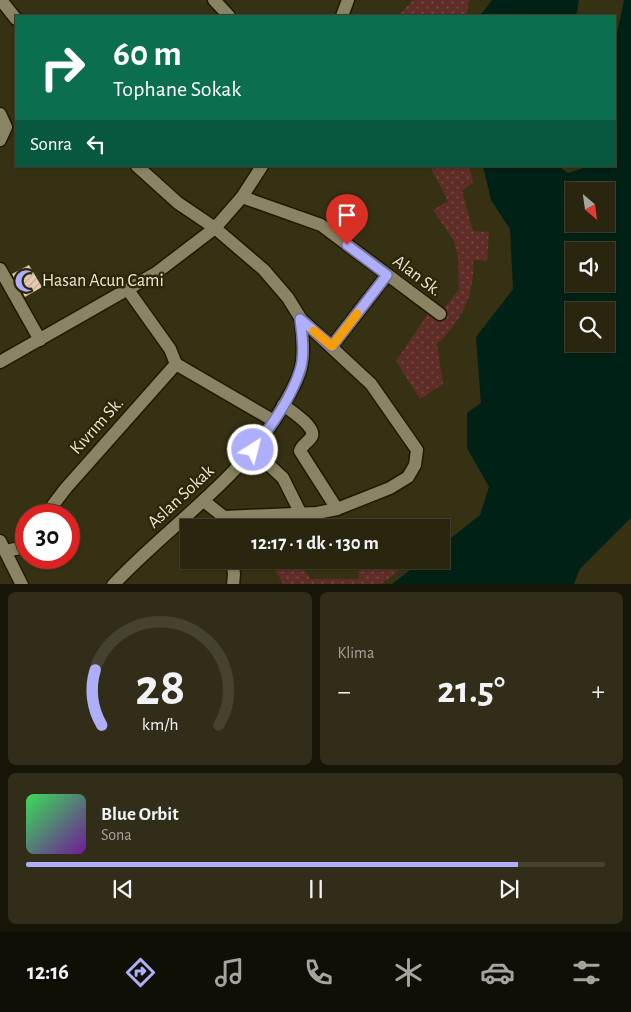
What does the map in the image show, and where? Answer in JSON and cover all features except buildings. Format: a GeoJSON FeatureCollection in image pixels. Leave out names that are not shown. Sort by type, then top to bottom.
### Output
{"type":"FeatureCollection","features":[{"type":"Feature","properties":{"kind":"street"},"geometry":{"type":"LineString","coordinates":[[0,0],[15,18]]}},
{"type":"Feature","properties":{"kind":"street"},"geometry":{"type":"LineString","coordinates":[[214,0],[228,15]]}},
{"type":"Feature","properties":{"kind":"street"},"geometry":{"type":"LineString","coordinates":[[0,114],[6,127],[0,140]]}},
{"type":"Feature","properties":{"kind":"street"},"geometry":{"type":"LineString","coordinates":[[138,167],[178,203],[215,228],[264,270],[288,298],[300,319],[332,346],[371,384],[417,450],[415,465],[408,476],[390,488],[337,509],[254,519]]}},
{"type":"Feature","properties":{"kind":"street"},"geometry":{"type":"LineString","coordinates":[[0,362],[156,273],[215,228],[242,197],[261,167]]}},
{"type":"Feature","properties":{"kind":"street","name":"Alan Sk."},"geometry":{"type":"LineString","coordinates":[[242,197],[320,225],[440,314]]}},
{"type":"Feature","properties":{"kind":"street"},"geometry":{"type":"LineString","coordinates":[[0,269],[40,340]]}},
{"type":"Feature","properties":{"kind":"street"},"geometry":{"type":"LineString","coordinates":[[332,346],[387,275]]}},
{"type":"Feature","properties":{"kind":"street"},"geometry":{"type":"LineString","coordinates":[[128,290],[170,349],[176,364],[274,421]]}},
{"type":"Feature","properties":{"kind":"street","name":"Aslan Sokak"},"geometry":{"type":"LineString","coordinates":[[114,584],[204,502],[253,450],[274,421],[301,369],[303,346],[300,319]]}},
{"type":"Feature","properties":{"kind":"street","name":"Kıvrım Sk."},"geometry":{"type":"LineString","coordinates":[[54,504],[176,364]]}},
{"type":"Feature","properties":{"kind":"street"},"geometry":{"type":"LineString","coordinates":[[283,405],[310,426],[313,432],[312,436],[301,446],[300,451],[337,509]]}},
{"type":"Feature","properties":{"kind":"street"},"geometry":{"type":"LineString","coordinates":[[253,450],[283,478],[301,514]]}},
{"type":"Feature","properties":{"kind":"street"},"geometry":{"type":"LineString","coordinates":[[204,502],[222,519]]}},
{"type":"Feature","properties":{"kind":"street"},"geometry":{"type":"LineString","coordinates":[[3,546],[22,584]]}},
{"type":"Feature","properties":{"kind":"street"},"geometry":{"type":"LineString","coordinates":[[233,569],[233,584]]}},
{"type":"Feature","properties":{"kind":"shaded area"},"geometry":{"type":"Polygon","coordinates":[[[413,0],[469,0],[466,15],[399,15],[413,0]]]}},
{"type":"Feature","properties":{"kind":"shaded area"},"geometry":{"type":"Polygon","coordinates":[[[492,0],[579,0],[576,15],[481,15],[492,0]]]}},
{"type":"Feature","properties":{"kind":"shaded area"},"geometry":{"type":"Polygon","coordinates":[[[624,0],[631,0],[631,518],[580,569],[574,584],[392,584],[411,569],[450,569],[450,539],[480,515],[489,487],[467,448],[467,413],[481,403],[476,337],[513,289],[510,229],[491,200],[483,167],[559,167],[568,173],[587,167],[616,167],[616,38],[624,0]]]}},
{"type":"Feature","properties":{"kind":"shaded area"},"geometry":{"type":"Polygon","coordinates":[[[431,167],[469,167],[473,182],[462,191],[473,231],[489,232],[487,261],[473,260],[472,285],[465,306],[453,326],[437,344],[443,384],[420,399],[396,361],[432,308],[440,314],[459,289],[458,258],[454,241],[433,210],[448,201],[431,167]]]}},
{"type":"Feature","properties":{"kind":"shaded area"},"geometry":{"type":"Polygon","coordinates":[[[275,569],[304,569],[310,579],[359,579],[358,569],[401,569],[381,584],[283,584],[275,569]]]}},
{"type":"Feature","properties":{"kind":"pier"},"geometry":{"type":"Polygon","coordinates":[[[631,518],[631,522],[582,571],[577,584],[574,584],[580,569],[631,518]]]}},
{"type":"Feature","properties":{"kind":"slow traffic"},"geometry":{"type":"LineString","coordinates":[[314,331],[332,346],[357,314]]}},
{"type":"Feature","properties":{"kind":"place","name":"Hasan Acun Cami"},"geometry":{"type":"Point","coordinates":[26,281]}},
{"type":"Feature","properties":{"kind":"route"},"geometry":{"type":"LineString","coordinates":[[253,450],[274,421],[301,369],[303,346],[300,319],[332,346],[387,275],[347,245]]}}]}
